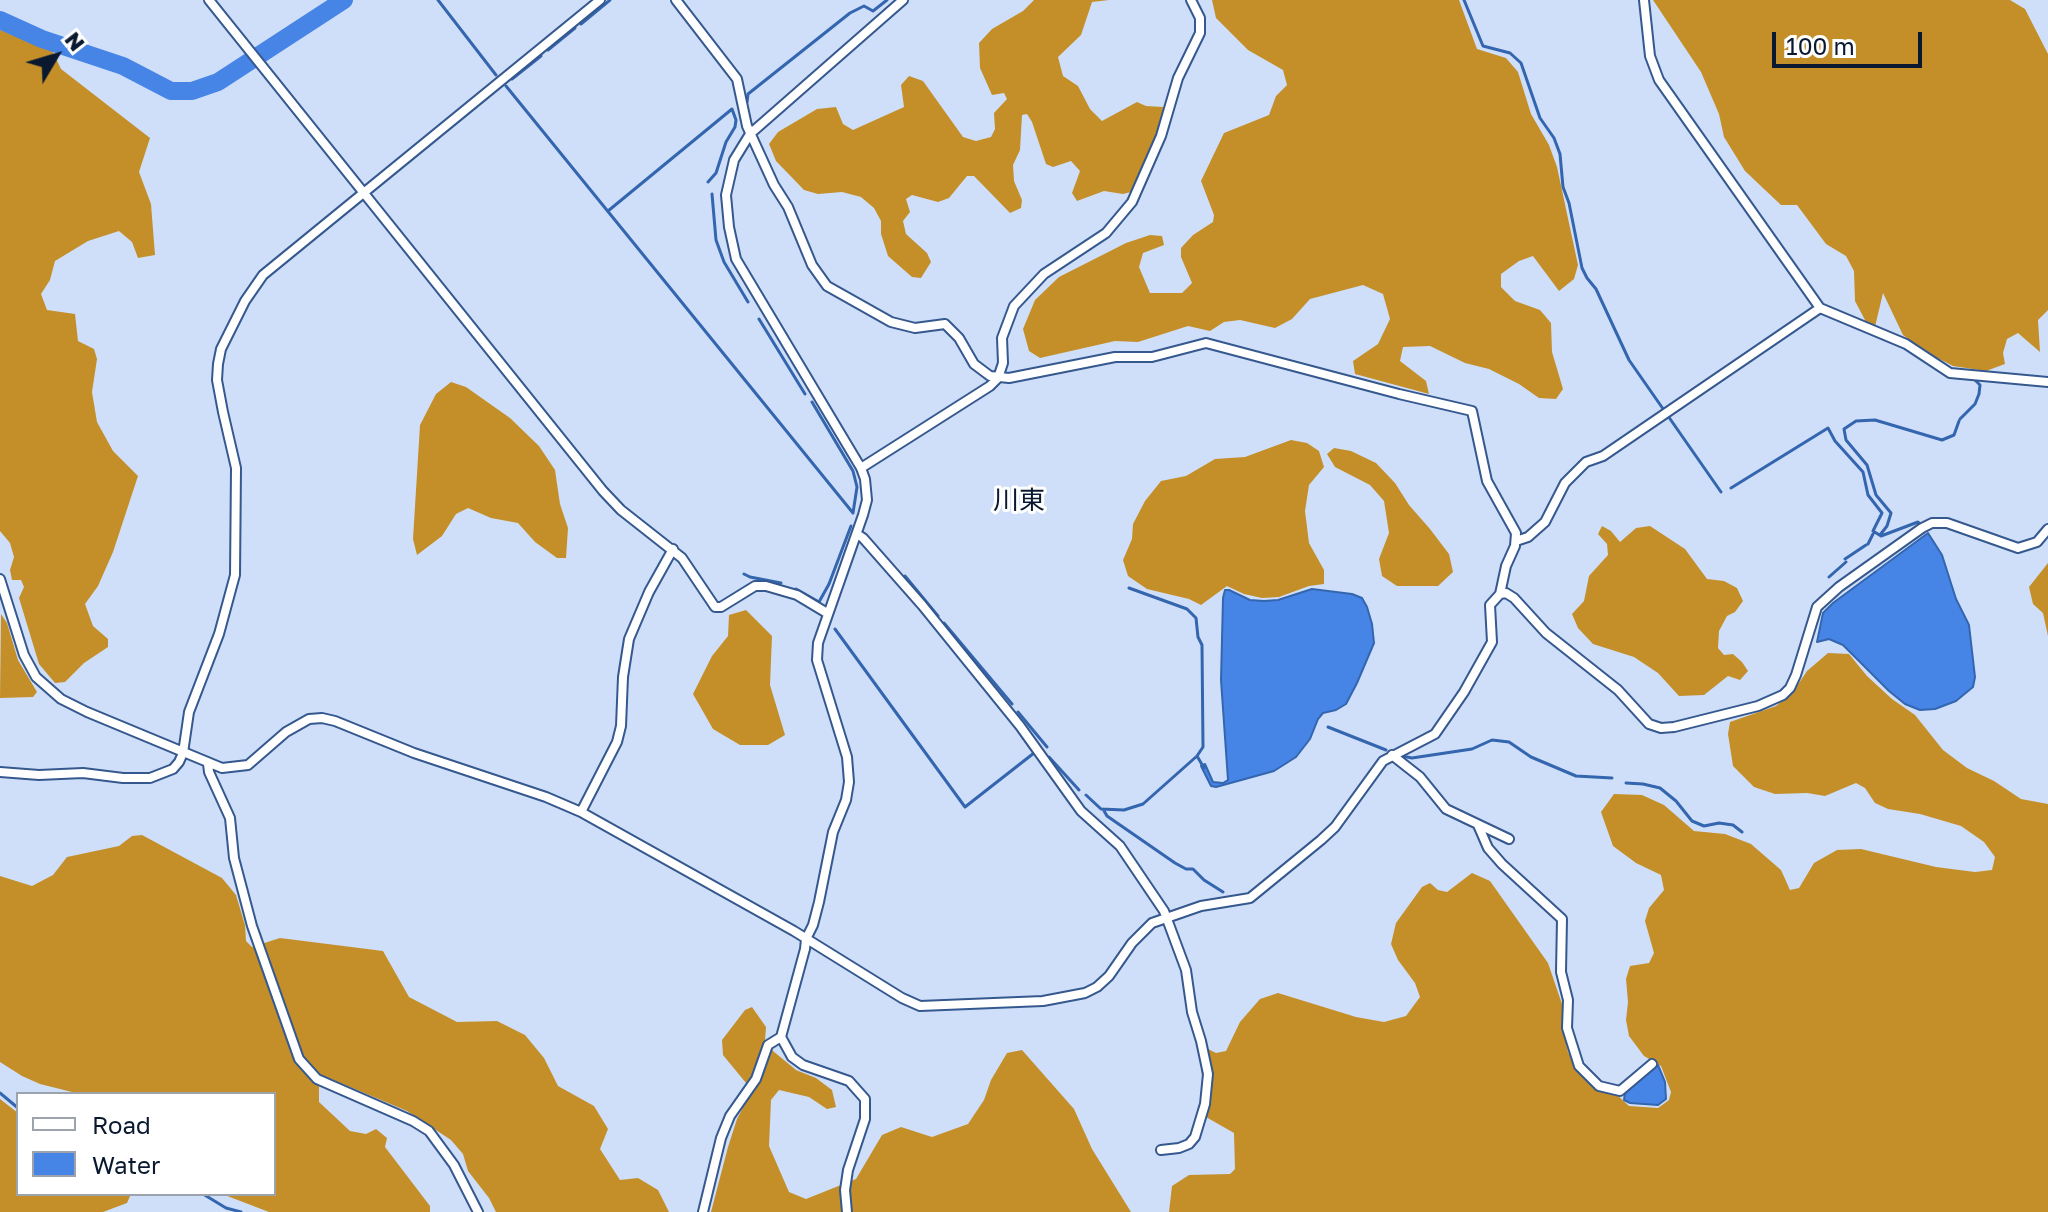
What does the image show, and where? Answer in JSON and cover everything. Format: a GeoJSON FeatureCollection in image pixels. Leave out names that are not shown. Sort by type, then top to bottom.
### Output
{"type":"FeatureCollection","features":[{"type":"Feature","properties":{"kind":"street"},"geometry":{"type":"LineString","coordinates":[[209,0],[603,491],[638,525],[673,549],[693,570],[715,607],[721,607],[755,586],[766,586],[797,595],[827,613]]}},
{"type":"Feature","properties":{"kind":"street"},"geometry":{"type":"LineString","coordinates":[[0,772],[150,778],[173,769],[183,753],[189,712],[219,634],[235,575],[236,468],[217,380],[221,349],[245,301],[263,275],[600,0]]}},
{"type":"Feature","properties":{"kind":"street"},"geometry":{"type":"LineString","coordinates":[[0,579],[24,655],[36,677],[61,699],[87,712],[222,768],[248,765],[296,724],[322,718],[581,812],[920,1006],[1070,998],[1097,987],[1109,976],[1144,929],[1201,906],[1250,898],[1258,893],[1335,827],[1378,768],[1392,755],[1426,740],[1442,725],[1488,652],[1493,630],[1490,605],[1500,594],[1516,533],[1487,481],[1472,411],[1206,343],[1152,357],[1115,357],[1009,378],[998,378],[981,371],[959,338],[945,324],[915,328],[891,322],[827,286],[812,265],[788,207],[750,134],[732,69],[676,0]]}},
{"type":"Feature","properties":{"kind":"street"},"geometry":{"type":"LineString","coordinates":[[703,1212],[721,1138],[730,1116],[756,1079],[768,1045],[781,1037],[806,939],[819,902],[833,832],[846,800],[849,782],[847,757],[817,660],[818,643],[867,500],[861,468],[736,259],[726,195],[734,160],[750,134],[903,0]]}},
{"type":"Feature","properties":{"kind":"street"},"geometry":{"type":"LineString","coordinates":[[861,468],[990,386],[998,378],[1003,363],[1002,338],[1014,306],[1044,274],[1106,233],[1132,202],[1161,136],[1182,67],[1200,33],[1200,18],[1191,0]]}},
{"type":"Feature","properties":{"kind":"street"},"geometry":{"type":"LineString","coordinates":[[1644,0],[1650,56],[1659,80],[1820,308],[1906,344],[1950,373],[2048,382]]}},
{"type":"Feature","properties":{"kind":"street"},"geometry":{"type":"LineString","coordinates":[[1516,541],[1528,537],[1545,522],[1565,483],[1586,462],[1603,456],[1820,308]]}},
{"type":"Feature","properties":{"kind":"street"},"geometry":{"type":"LineString","coordinates":[[1500,594],[1506,593],[1514,598],[1546,633],[1618,690],[1649,724],[1661,728],[1674,727],[1758,706],[1783,695],[1796,675],[1817,607],[1839,587],[1922,528],[1932,523],[1947,523],[2018,548],[2037,542],[2048,529]]}},
{"type":"Feature","properties":{"kind":"street"},"geometry":{"type":"LineString","coordinates":[[857,534],[922,605],[1010,713],[1081,811],[1120,846],[1166,918],[1186,970],[1192,1012],[1208,1074],[1205,1104],[1195,1137],[1179,1148],[1161,1150]]}},
{"type":"Feature","properties":{"kind":"street"},"geometry":{"type":"LineString","coordinates":[[581,812],[617,742],[629,639],[649,592],[673,549]]}},
{"type":"Feature","properties":{"kind":"street"},"geometry":{"type":"LineString","coordinates":[[1392,755],[1420,777],[1446,809],[1509,839]]}},
{"type":"Feature","properties":{"kind":"street"},"geometry":{"type":"LineString","coordinates":[[208,764],[230,818],[234,858],[252,926],[299,1059],[317,1079],[429,1131],[454,1165],[478,1212]]}},
{"type":"Feature","properties":{"kind":"street"},"geometry":{"type":"LineString","coordinates":[[1478,825],[1488,848],[1502,864],[1572,929]]}},
{"type":"Feature","properties":{"kind":"street"},"geometry":{"type":"LineString","coordinates":[[1562,919],[1561,972],[1568,1000],[1567,1028],[1579,1066],[1599,1086],[1620,1091],[1652,1064]]}},
{"type":"Feature","properties":{"kind":"street"},"geometry":{"type":"LineString","coordinates":[[781,1037],[792,1057],[803,1065],[849,1081],[865,1099],[865,1119],[848,1170],[845,1190],[847,1212]]}},
{"type":"Feature","properties":{"kind":"shaded area"},"geometry":{"type":"Polygon","coordinates":[[[1034,0],[1109,0],[1092,2],[1081,35],[1058,57],[1063,76],[1078,86],[1090,109],[1102,121],[1137,102],[1163,107],[1166,115],[1131,192],[1104,191],[1077,201],[1072,193],[1080,171],[1071,161],[1053,167],[1046,164],[1032,122],[1027,114],[1022,115],[1020,150],[1013,165],[1014,181],[1022,200],[1021,208],[1010,213],[974,176],[967,176],[949,198],[938,202],[912,195],[906,199],[910,212],[903,221],[906,234],[927,253],[931,262],[921,278],[912,277],[888,256],[881,234],[881,221],[874,208],[861,197],[842,192],[818,194],[804,190],[776,161],[769,144],[778,132],[817,109],[836,107],[843,124],[853,130],[904,107],[901,85],[909,76],[923,81],[963,137],[976,141],[991,137],[995,129],[994,113],[1007,99],[1004,93],[992,95],[980,68],[979,43],[992,29],[1023,11],[1034,0]]]}},
{"type":"Feature","properties":{"kind":"shaded area"},"geometry":{"type":"Polygon","coordinates":[[[1212,0],[1459,0],[1477,49],[1506,58],[1518,72],[1531,114],[1549,145],[1557,167],[1578,265],[1574,279],[1559,291],[1533,256],[1519,261],[1501,274],[1501,287],[1515,301],[1540,310],[1551,323],[1552,352],[1563,389],[1556,399],[1539,398],[1489,369],[1465,363],[1430,346],[1403,347],[1400,361],[1426,381],[1429,394],[1355,374],[1353,361],[1378,344],[1390,319],[1383,294],[1363,285],[1310,299],[1292,319],[1275,328],[1240,320],[1224,322],[1210,331],[1188,326],[1138,342],[1115,341],[1040,358],[1029,351],[1023,329],[1035,300],[1059,277],[1126,243],[1150,235],[1162,236],[1164,245],[1143,253],[1139,267],[1150,293],[1182,293],[1192,283],[1181,257],[1181,248],[1193,235],[1213,222],[1214,215],[1201,181],[1224,133],[1269,115],[1276,96],[1287,85],[1283,70],[1248,50],[1216,18],[1212,0]]]}},
{"type":"Feature","properties":{"kind":"shaded area"},"geometry":{"type":"Polygon","coordinates":[[[1653,0],[2010,0],[2025,9],[2048,54],[2048,310],[2038,320],[2040,352],[2018,333],[2007,339],[2003,353],[2005,364],[1986,371],[1953,366],[1922,350],[1903,335],[1883,293],[1874,331],[1855,301],[1854,271],[1846,256],[1826,244],[1797,205],[1781,205],[1745,171],[1724,137],[1719,114],[1701,72],[1653,0]]]}},
{"type":"Feature","properties":{"kind":"shaded area"},"geometry":{"type":"Polygon","coordinates":[[[0,30],[52,50],[61,69],[150,138],[139,172],[151,204],[155,255],[138,258],[132,242],[119,231],[88,241],[55,261],[50,280],[41,294],[47,310],[75,314],[78,341],[94,349],[97,359],[92,392],[97,422],[113,451],[138,476],[113,552],[98,586],[85,604],[93,626],[108,639],[108,647],[84,663],[65,682],[55,683],[39,664],[19,598],[24,587],[21,580],[12,580],[10,570],[14,557],[10,543],[0,531],[0,30]]]}},
{"type":"Feature","properties":{"kind":"shaded area"},"geometry":{"type":"Polygon","coordinates":[[[451,382],[466,387],[510,418],[539,446],[555,470],[560,504],[568,528],[566,558],[557,558],[535,542],[518,523],[491,518],[468,508],[456,514],[442,536],[417,555],[413,539],[420,425],[436,394],[451,382]]]}},
{"type":"Feature","properties":{"kind":"shaded area"},"geometry":{"type":"Polygon","coordinates":[[[1291,440],[1307,443],[1319,451],[1324,467],[1309,485],[1305,511],[1309,543],[1324,570],[1324,584],[1279,597],[1262,598],[1227,586],[1201,605],[1147,589],[1128,576],[1123,560],[1132,539],[1133,524],[1145,501],[1161,481],[1186,476],[1215,459],[1245,457],[1291,440]]]}},
{"type":"Feature","properties":{"kind":"shaded area"},"geometry":{"type":"Polygon","coordinates":[[[1334,448],[1351,451],[1376,463],[1449,554],[1453,572],[1438,586],[1397,586],[1382,576],[1379,559],[1389,533],[1384,501],[1370,485],[1335,467],[1327,454],[1334,448]]]}},
{"type":"Feature","properties":{"kind":"shaded area"},"geometry":{"type":"Polygon","coordinates":[[[1602,526],[1620,542],[1636,528],[1650,526],[1685,549],[1707,579],[1724,581],[1737,588],[1743,601],[1735,612],[1727,616],[1719,631],[1718,648],[1724,655],[1733,654],[1742,662],[1748,671],[1740,680],[1728,676],[1704,695],[1679,696],[1658,673],[1634,657],[1593,644],[1578,628],[1572,614],[1584,601],[1589,576],[1608,555],[1607,544],[1598,534],[1602,526]]]}},
{"type":"Feature","properties":{"kind":"shaded area"},"geometry":{"type":"Polygon","coordinates":[[[2048,563],[2048,636],[2043,613],[2033,604],[2029,587],[2048,563]]]}},
{"type":"Feature","properties":{"kind":"shaded area"},"geometry":{"type":"Polygon","coordinates":[[[746,610],[772,636],[770,685],[785,735],[768,745],[740,745],[713,729],[693,694],[712,656],[728,636],[729,615],[746,610]]]}},
{"type":"Feature","properties":{"kind":"shaded area"},"geometry":{"type":"Polygon","coordinates":[[[1,614],[7,623],[18,660],[37,692],[33,697],[0,698],[1,614]]]}},
{"type":"Feature","properties":{"kind":"shaded area"},"geometry":{"type":"Polygon","coordinates":[[[1828,653],[1849,654],[1867,676],[1915,715],[1943,750],[1967,768],[2021,799],[2048,804],[2048,1212],[1169,1212],[1172,1186],[1189,1175],[1230,1174],[1235,1169],[1234,1133],[1199,1113],[1203,1085],[1200,1058],[1208,1049],[1216,1053],[1226,1051],[1240,1022],[1260,999],[1278,993],[1356,1017],[1384,1022],[1406,1016],[1420,997],[1391,944],[1396,923],[1422,887],[1430,883],[1438,890],[1447,892],[1472,873],[1490,881],[1548,963],[1562,1004],[1562,1024],[1568,1052],[1579,1073],[1592,1086],[1616,1094],[1629,1106],[1658,1108],[1669,1100],[1671,1092],[1661,1066],[1644,1056],[1629,1036],[1626,1020],[1626,979],[1630,966],[1649,963],[1654,953],[1645,921],[1649,908],[1664,890],[1661,875],[1636,863],[1613,846],[1601,812],[1614,794],[1642,795],[1664,805],[1694,831],[1725,834],[1751,844],[1781,870],[1790,890],[1799,888],[1814,863],[1837,850],[1861,849],[1936,867],[1975,872],[1992,870],[1995,857],[1984,842],[1961,826],[1888,809],[1875,803],[1865,788],[1856,783],[1825,796],[1775,794],[1754,787],[1733,766],[1728,734],[1730,722],[1776,706],[1828,653]]]}},
{"type":"Feature","properties":{"kind":"shaded area"},"geometry":{"type":"Polygon","coordinates":[[[142,835],[222,878],[236,895],[245,925],[246,941],[252,947],[280,938],[383,951],[409,997],[457,1022],[497,1021],[525,1035],[544,1058],[558,1086],[594,1106],[608,1129],[600,1149],[620,1180],[638,1178],[658,1190],[669,1212],[496,1212],[468,1171],[463,1154],[451,1140],[407,1111],[331,1079],[319,1086],[319,1102],[350,1131],[366,1134],[376,1129],[387,1138],[385,1147],[430,1206],[430,1212],[269,1212],[227,1196],[276,1196],[276,1092],[72,1092],[40,1084],[0,1062],[0,876],[32,886],[53,875],[67,857],[119,846],[132,836],[142,835]]]}},
{"type":"Feature","properties":{"kind":"shaded area"},"geometry":{"type":"Polygon","coordinates":[[[752,1007],[766,1027],[765,1040],[773,1051],[796,1070],[816,1078],[832,1090],[836,1107],[827,1109],[809,1097],[779,1090],[771,1100],[769,1146],[789,1192],[806,1199],[856,1179],[882,1135],[901,1127],[932,1137],[968,1124],[984,1100],[991,1080],[1007,1053],[1022,1050],[1074,1109],[1092,1149],[1131,1212],[711,1212],[737,1119],[748,1098],[746,1083],[723,1055],[722,1040],[745,1010],[752,1007]]]}},
{"type":"Feature","properties":{"kind":"shaded area"},"geometry":{"type":"Polygon","coordinates":[[[0,1099],[16,1111],[16,1196],[130,1196],[127,1203],[103,1212],[0,1212],[0,1099]]]}},
{"type":"Feature","properties":{"kind":"water"},"geometry":{"type":"Polygon","coordinates":[[[1928,533],[1942,555],[1956,599],[1969,625],[1975,677],[1973,687],[1956,701],[1935,709],[1920,710],[1905,704],[1889,691],[1843,645],[1829,639],[1817,642],[1823,613],[1833,603],[1928,533]]]}},
{"type":"Feature","properties":{"kind":"water"},"geometry":{"type":"Polygon","coordinates":[[[1312,589],[1352,594],[1362,598],[1367,607],[1374,643],[1357,683],[1346,704],[1323,713],[1318,719],[1310,739],[1296,757],[1274,771],[1211,786],[1201,766],[1205,764],[1213,782],[1228,780],[1221,680],[1225,590],[1250,600],[1264,601],[1278,600],[1312,589]]]}},
{"type":"Feature","properties":{"kind":"water"},"geometry":{"type":"Polygon","coordinates":[[[1658,1065],[1665,1082],[1666,1099],[1658,1105],[1624,1100],[1625,1093],[1658,1065]]]}},
{"type":"Feature","properties":{"kind":"waterway"},"geometry":{"type":"LineString","coordinates":[[0,20],[42,39],[123,66],[171,91],[192,91],[218,82],[344,0]]}},
{"type":"Feature","properties":{"kind":"waterway"},"geometry":{"type":"LineString","coordinates":[[438,0],[496,75]]}},
{"type":"Feature","properties":{"kind":"waterway"},"geometry":{"type":"LineString","coordinates":[[581,24],[610,0]]}},
{"type":"Feature","properties":{"kind":"waterway"},"geometry":{"type":"LineString","coordinates":[[747,102],[748,94],[850,13],[864,6],[873,11],[887,0]]}},
{"type":"Feature","properties":{"kind":"waterway"},"geometry":{"type":"LineString","coordinates":[[1464,0],[1483,46],[1510,53],[1521,63],[1540,118],[1554,138],[1560,154],[1563,187],[1582,268],[1596,289],[1629,360],[1721,492]]}},
{"type":"Feature","properties":{"kind":"waterway"},"geometry":{"type":"LineString","coordinates":[[548,50],[575,28]]}},
{"type":"Feature","properties":{"kind":"waterway"},"geometry":{"type":"LineString","coordinates":[[512,79],[541,56]]}},
{"type":"Feature","properties":{"kind":"waterway"},"geometry":{"type":"LineString","coordinates":[[506,86],[853,513]]}},
{"type":"Feature","properties":{"kind":"waterway"},"geometry":{"type":"LineString","coordinates":[[608,211],[732,109],[735,127],[726,142],[716,173],[708,182]]}},
{"type":"Feature","properties":{"kind":"waterway"},"geometry":{"type":"LineString","coordinates":[[712,194],[716,240],[724,262],[748,302]]}},
{"type":"Feature","properties":{"kind":"waterway"},"geometry":{"type":"LineString","coordinates":[[759,319],[805,394]]}},
{"type":"Feature","properties":{"kind":"waterway"},"geometry":{"type":"LineString","coordinates":[[1960,419],[1975,404],[1979,394],[1980,385],[1972,377]]}},
{"type":"Feature","properties":{"kind":"waterway"},"geometry":{"type":"LineString","coordinates":[[812,402],[853,471],[857,487],[853,513]]}},
{"type":"Feature","properties":{"kind":"waterway"},"geometry":{"type":"LineString","coordinates":[[1880,535],[1891,513],[1876,495],[1867,465],[1846,440],[1844,429],[1856,421],[1875,420],[1942,440],[1954,435],[1959,421]]}},
{"type":"Feature","properties":{"kind":"waterway"},"geometry":{"type":"LineString","coordinates":[[1731,488],[1828,428],[1835,441],[1863,472],[1868,495],[1882,513],[1873,531],[1881,536],[1918,522],[1921,525]]}},
{"type":"Feature","properties":{"kind":"waterway"},"geometry":{"type":"LineString","coordinates":[[796,589],[819,602],[851,526]]}},
{"type":"Feature","properties":{"kind":"waterway"},"geometry":{"type":"LineString","coordinates":[[1868,544],[1873,534]]}},
{"type":"Feature","properties":{"kind":"waterway"},"geometry":{"type":"LineString","coordinates":[[1845,559],[1866,545]]}},
{"type":"Feature","properties":{"kind":"waterway"},"geometry":{"type":"LineString","coordinates":[[1829,577],[1846,562]]}},
{"type":"Feature","properties":{"kind":"waterway"},"geometry":{"type":"LineString","coordinates":[[744,574],[781,583]]}},
{"type":"Feature","properties":{"kind":"waterway"},"geometry":{"type":"LineString","coordinates":[[905,576],[938,616]]}},
{"type":"Feature","properties":{"kind":"waterway"},"geometry":{"type":"LineString","coordinates":[[1086,795],[1101,809],[1124,810],[1143,804],[1203,747],[1202,645],[1196,618],[1187,609],[1129,588]]}},
{"type":"Feature","properties":{"kind":"waterway"},"geometry":{"type":"LineString","coordinates":[[944,623],[1012,704]]}},
{"type":"Feature","properties":{"kind":"waterway"},"geometry":{"type":"LineString","coordinates":[[835,629],[965,807],[1034,753],[1022,736]]}},
{"type":"Feature","properties":{"kind":"waterway"},"geometry":{"type":"LineString","coordinates":[[1018,712],[1047,747]]}},
{"type":"Feature","properties":{"kind":"waterway"},"geometry":{"type":"LineString","coordinates":[[1328,727],[1386,750]]}},
{"type":"Feature","properties":{"kind":"waterway"},"geometry":{"type":"LineString","coordinates":[[1402,756],[1412,758],[1472,749],[1492,740],[1509,742],[1531,757],[1576,776],[1612,778]]}},
{"type":"Feature","properties":{"kind":"waterway"},"geometry":{"type":"LineString","coordinates":[[1197,756],[1204,768]]}},
{"type":"Feature","properties":{"kind":"waterway"},"geometry":{"type":"LineString","coordinates":[[1049,757],[1079,790]]}},
{"type":"Feature","properties":{"kind":"waterway"},"geometry":{"type":"LineString","coordinates":[[1626,783],[1660,788],[1676,801],[1692,821],[1704,826],[1719,823],[1733,825],[1742,832]]}},
{"type":"Feature","properties":{"kind":"waterway"},"geometry":{"type":"LineString","coordinates":[[1103,809],[1107,816],[1175,863],[1193,869],[1223,892]]}},
{"type":"Feature","properties":{"kind":"waterway"},"geometry":{"type":"LineString","coordinates":[[0,1093],[16,1106]]}},
{"type":"Feature","properties":{"kind":"waterway"},"geometry":{"type":"LineString","coordinates":[[206,1196],[226,1208],[241,1212]]}},
{"type":"Feature","properties":{"kind":"district","name":"川東"},"geometry":{"type":"Point","coordinates":[1019,501]}}]}
